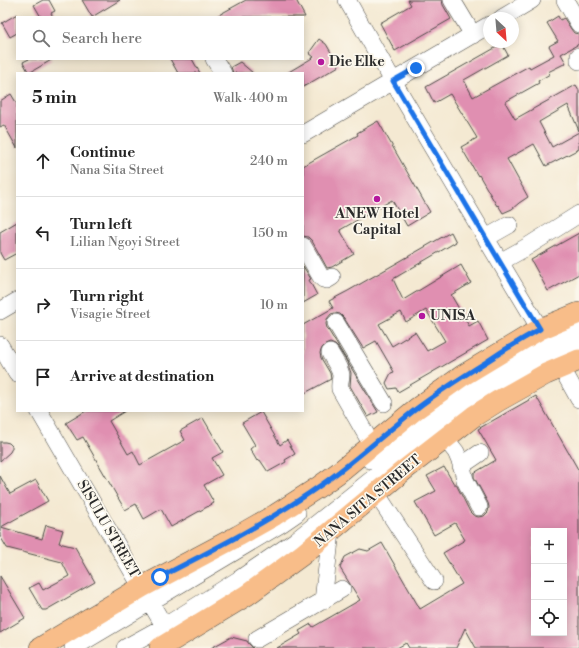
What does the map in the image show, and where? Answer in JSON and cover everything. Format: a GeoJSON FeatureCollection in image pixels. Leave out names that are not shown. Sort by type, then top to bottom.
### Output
{"type":"FeatureCollection","features":[{"type":"Feature","properties":{"kind":"main road","name":"NANA SITA STREET"},"geometry":{"type":"LineString","coordinates":[[169,641],[247,595],[302,555],[376,493],[474,416],[498,400],[546,374],[557,350],[579,313]]}},
{"type":"Feature","properties":{"kind":"main road","name":"NANA SITA STREET"},"geometry":{"type":"LineString","coordinates":[[40,648],[146,594],[238,536],[275,515],[320,486],[416,409],[445,388],[526,336],[557,350]]}},
{"type":"Feature","properties":{"kind":"street"},"geometry":{"type":"LineString","coordinates":[[347,0],[500,262],[557,350],[579,399]]}},
{"type":"Feature","properties":{"kind":"street"},"geometry":{"type":"LineString","coordinates":[[452,0],[473,35]]}},
{"type":"Feature","properties":{"kind":"street"},"geometry":{"type":"LineString","coordinates":[[512,12],[532,0]]}},
{"type":"Feature","properties":{"kind":"street"},"geometry":{"type":"LineString","coordinates":[[565,0],[579,24]]}},
{"type":"Feature","properties":{"kind":"street"},"geometry":{"type":"LineString","coordinates":[[304,133],[483,29]]}},
{"type":"Feature","properties":{"kind":"street"},"geometry":{"type":"LineString","coordinates":[[579,56],[579,61]]}},
{"type":"Feature","properties":{"kind":"street"},"geometry":{"type":"LineString","coordinates":[[215,60],[222,72]]}},
{"type":"Feature","properties":{"kind":"street"},"geometry":{"type":"LineString","coordinates":[[500,262],[579,214]]}},
{"type":"Feature","properties":{"kind":"street"},"geometry":{"type":"LineString","coordinates":[[486,238],[509,225]]}},
{"type":"Feature","properties":{"kind":"street"},"geometry":{"type":"LineString","coordinates":[[304,248],[321,277],[327,280],[332,277]]}},
{"type":"Feature","properties":{"kind":"street"},"geometry":{"type":"LineString","coordinates":[[0,311],[16,302]]}},
{"type":"Feature","properties":{"kind":"street"},"geometry":{"type":"LineString","coordinates":[[336,323],[384,403]]}},
{"type":"Feature","properties":{"kind":"street"},"geometry":{"type":"LineString","coordinates":[[124,648],[169,641],[238,580],[295,542],[396,460],[491,388],[557,350],[579,327]]}},
{"type":"Feature","properties":{"kind":"street"},"geometry":{"type":"LineString","coordinates":[[73,648],[146,594],[281,524],[329,492],[385,448],[466,391],[496,372],[579,343]]}},
{"type":"Feature","properties":{"kind":"street"},"geometry":{"type":"LineString","coordinates":[[0,345],[16,372]]}},
{"type":"Feature","properties":{"kind":"street"},"geometry":{"type":"LineString","coordinates":[[330,353],[340,372],[340,389],[372,445]]}},
{"type":"Feature","properties":{"kind":"street"},"geometry":{"type":"LineString","coordinates":[[340,372],[358,360]]}},
{"type":"Feature","properties":{"kind":"street","name":"SISULU STREET"},"geometry":{"type":"LineString","coordinates":[[40,412],[146,594],[169,641]]}},
{"type":"Feature","properties":{"kind":"street"},"geometry":{"type":"LineString","coordinates":[[445,438],[456,452],[465,480],[479,507]]}},
{"type":"Feature","properties":{"kind":"street"},"geometry":{"type":"LineString","coordinates":[[461,466],[480,453]]}},
{"type":"Feature","properties":{"kind":"street"},"geometry":{"type":"LineString","coordinates":[[376,493],[434,581]]}},
{"type":"Feature","properties":{"kind":"street"},"geometry":{"type":"LineString","coordinates":[[323,601],[331,532]]}},
{"type":"Feature","properties":{"kind":"street"},"geometry":{"type":"LineString","coordinates":[[258,639],[342,589]]}},
{"type":"Feature","properties":{"kind":"building"},"geometry":{"type":"Polygon","coordinates":[[[43,0],[49,0],[55,11],[51,13],[52,16],[40,16],[34,5],[43,0]]]}},
{"type":"Feature","properties":{"kind":"building"},"geometry":{"type":"Polygon","coordinates":[[[82,0],[120,0],[94,16],[91,16],[82,0]]]}},
{"type":"Feature","properties":{"kind":"building"},"geometry":{"type":"Polygon","coordinates":[[[246,0],[296,0],[305,17],[304,16],[217,16],[246,0]]]}},
{"type":"Feature","properties":{"kind":"building"},"geometry":{"type":"Polygon","coordinates":[[[408,0],[442,0],[443,5],[451,19],[395,51],[380,23],[411,5],[408,0]]]}},
{"type":"Feature","properties":{"kind":"building"},"geometry":{"type":"Polygon","coordinates":[[[17,14],[16,34],[10,37],[2,23],[17,14]]]}},
{"type":"Feature","properties":{"kind":"building"},"geometry":{"type":"Polygon","coordinates":[[[558,16],[560,20],[564,18],[574,33],[579,34],[579,44],[561,54],[566,63],[548,72],[550,74],[538,81],[539,83],[505,102],[515,119],[576,85],[579,90],[579,131],[568,105],[539,122],[552,147],[579,132],[579,149],[546,166],[534,144],[507,159],[528,197],[512,209],[503,213],[498,205],[497,206],[461,147],[477,138],[450,94],[434,103],[426,87],[495,48],[504,48],[508,55],[464,80],[473,97],[529,66],[530,68],[554,55],[549,46],[558,41],[547,23],[558,16]]]}},
{"type":"Feature","properties":{"kind":"building","name":"Die Elke"},"geometry":{"type":"Polygon","coordinates":[[[319,39],[326,44],[339,66],[304,86],[304,72],[289,72],[314,57],[309,53],[319,39]]]}},
{"type":"Feature","properties":{"kind":"building"},"geometry":{"type":"Polygon","coordinates":[[[27,60],[51,60],[31,72],[28,72],[23,62],[27,60]]]}},
{"type":"Feature","properties":{"kind":"building"},"geometry":{"type":"Polygon","coordinates":[[[171,60],[193,60],[199,72],[177,72],[171,60]]]}},
{"type":"Feature","properties":{"kind":"building"},"geometry":{"type":"Polygon","coordinates":[[[240,62],[252,72],[233,72],[231,67],[240,62]]]}},
{"type":"Feature","properties":{"kind":"building"},"geometry":{"type":"Polygon","coordinates":[[[11,94],[16,102],[16,146],[4,125],[0,127],[0,101],[11,94]]]}},
{"type":"Feature","properties":{"kind":"building","name":"ANEW Hotel Capital"},"geometry":{"type":"Polygon","coordinates":[[[378,121],[430,212],[407,226],[392,200],[340,230],[354,254],[332,267],[327,268],[312,241],[308,237],[304,236],[304,165],[358,135],[357,133],[378,121]]]}},
{"type":"Feature","properties":{"kind":"building"},"geometry":{"type":"Polygon","coordinates":[[[16,223],[16,254],[4,260],[0,253],[0,232],[16,223]]]}},
{"type":"Feature","properties":{"kind":"building"},"geometry":{"type":"Polygon","coordinates":[[[451,232],[456,242],[393,279],[403,300],[461,265],[471,283],[451,295],[469,326],[478,321],[488,340],[398,392],[396,388],[389,389],[386,383],[391,373],[394,372],[376,341],[363,348],[344,318],[340,314],[331,314],[327,319],[327,328],[378,412],[368,417],[350,386],[351,373],[347,362],[338,348],[330,343],[322,348],[320,353],[321,358],[330,373],[331,379],[304,393],[304,324],[333,308],[329,301],[451,232]],[[426,310],[406,322],[401,312],[379,324],[392,346],[415,332],[427,351],[445,341],[426,310]]]}},
{"type":"Feature","properties":{"kind":"building"},"geometry":{"type":"Polygon","coordinates":[[[579,233],[579,274],[548,291],[531,260],[579,233]]]}},
{"type":"Feature","properties":{"kind":"building"},"geometry":{"type":"Polygon","coordinates":[[[304,268],[311,279],[309,280],[317,295],[304,302],[304,268]]]}},
{"type":"Feature","properties":{"kind":"building"},"geometry":{"type":"Polygon","coordinates":[[[536,396],[579,471],[579,648],[476,648],[465,628],[456,648],[409,648],[406,643],[397,648],[277,648],[301,634],[299,631],[311,624],[313,627],[360,600],[340,568],[345,557],[360,549],[368,551],[382,543],[420,609],[462,584],[443,553],[465,540],[455,523],[434,535],[415,502],[436,491],[427,476],[444,467],[454,484],[456,484],[470,512],[478,517],[484,516],[488,512],[489,507],[474,477],[474,473],[496,460],[478,429],[536,396]]]}},
{"type":"Feature","properties":{"kind":"building"},"geometry":{"type":"Polygon","coordinates":[[[84,412],[123,412],[109,421],[128,454],[133,451],[140,465],[185,440],[180,431],[203,418],[223,452],[212,458],[222,475],[204,485],[214,503],[171,527],[161,509],[144,519],[136,504],[125,510],[83,437],[77,440],[66,423],[84,412]]]}},
{"type":"Feature","properties":{"kind":"building"},"geometry":{"type":"Polygon","coordinates":[[[261,412],[280,445],[287,440],[295,454],[285,460],[286,462],[268,472],[260,460],[257,461],[250,449],[255,445],[242,423],[261,412]]]}},
{"type":"Feature","properties":{"kind":"building"},"geometry":{"type":"Polygon","coordinates":[[[0,442],[9,443],[12,448],[10,452],[0,461],[0,442]]]}},
{"type":"Feature","properties":{"kind":"building"},"geometry":{"type":"Polygon","coordinates":[[[0,476],[10,494],[36,480],[48,501],[1,527],[42,539],[46,525],[63,530],[59,543],[75,547],[95,582],[46,610],[42,610],[29,588],[39,583],[43,590],[69,576],[62,562],[7,548],[0,536],[0,476]]]}},
{"type":"Feature","properties":{"kind":"building"},"geometry":{"type":"Polygon","coordinates":[[[0,576],[25,618],[0,633],[0,576]]]}},
{"type":"Feature","properties":{"kind":"building"},"geometry":{"type":"Polygon","coordinates":[[[231,637],[247,641],[253,648],[211,648],[231,637]]]}},
{"type":"Feature","properties":{"kind":"place","name":"Die Elke"},"geometry":{"type":"Point","coordinates":[321,62]}},
{"type":"Feature","properties":{"kind":"place","name":"ANEW Hotel Capital"},"geometry":{"type":"Point","coordinates":[377,199]}},
{"type":"Feature","properties":{"kind":"place","name":"UNISA"},"geometry":{"type":"Point","coordinates":[422,316]}},
{"type":"Feature","properties":{"kind":"route"},"geometry":{"type":"LineString","coordinates":[[160,577],[275,515],[320,486],[416,409],[445,388],[526,336],[540,329],[393,81],[416,68]]}}]}
